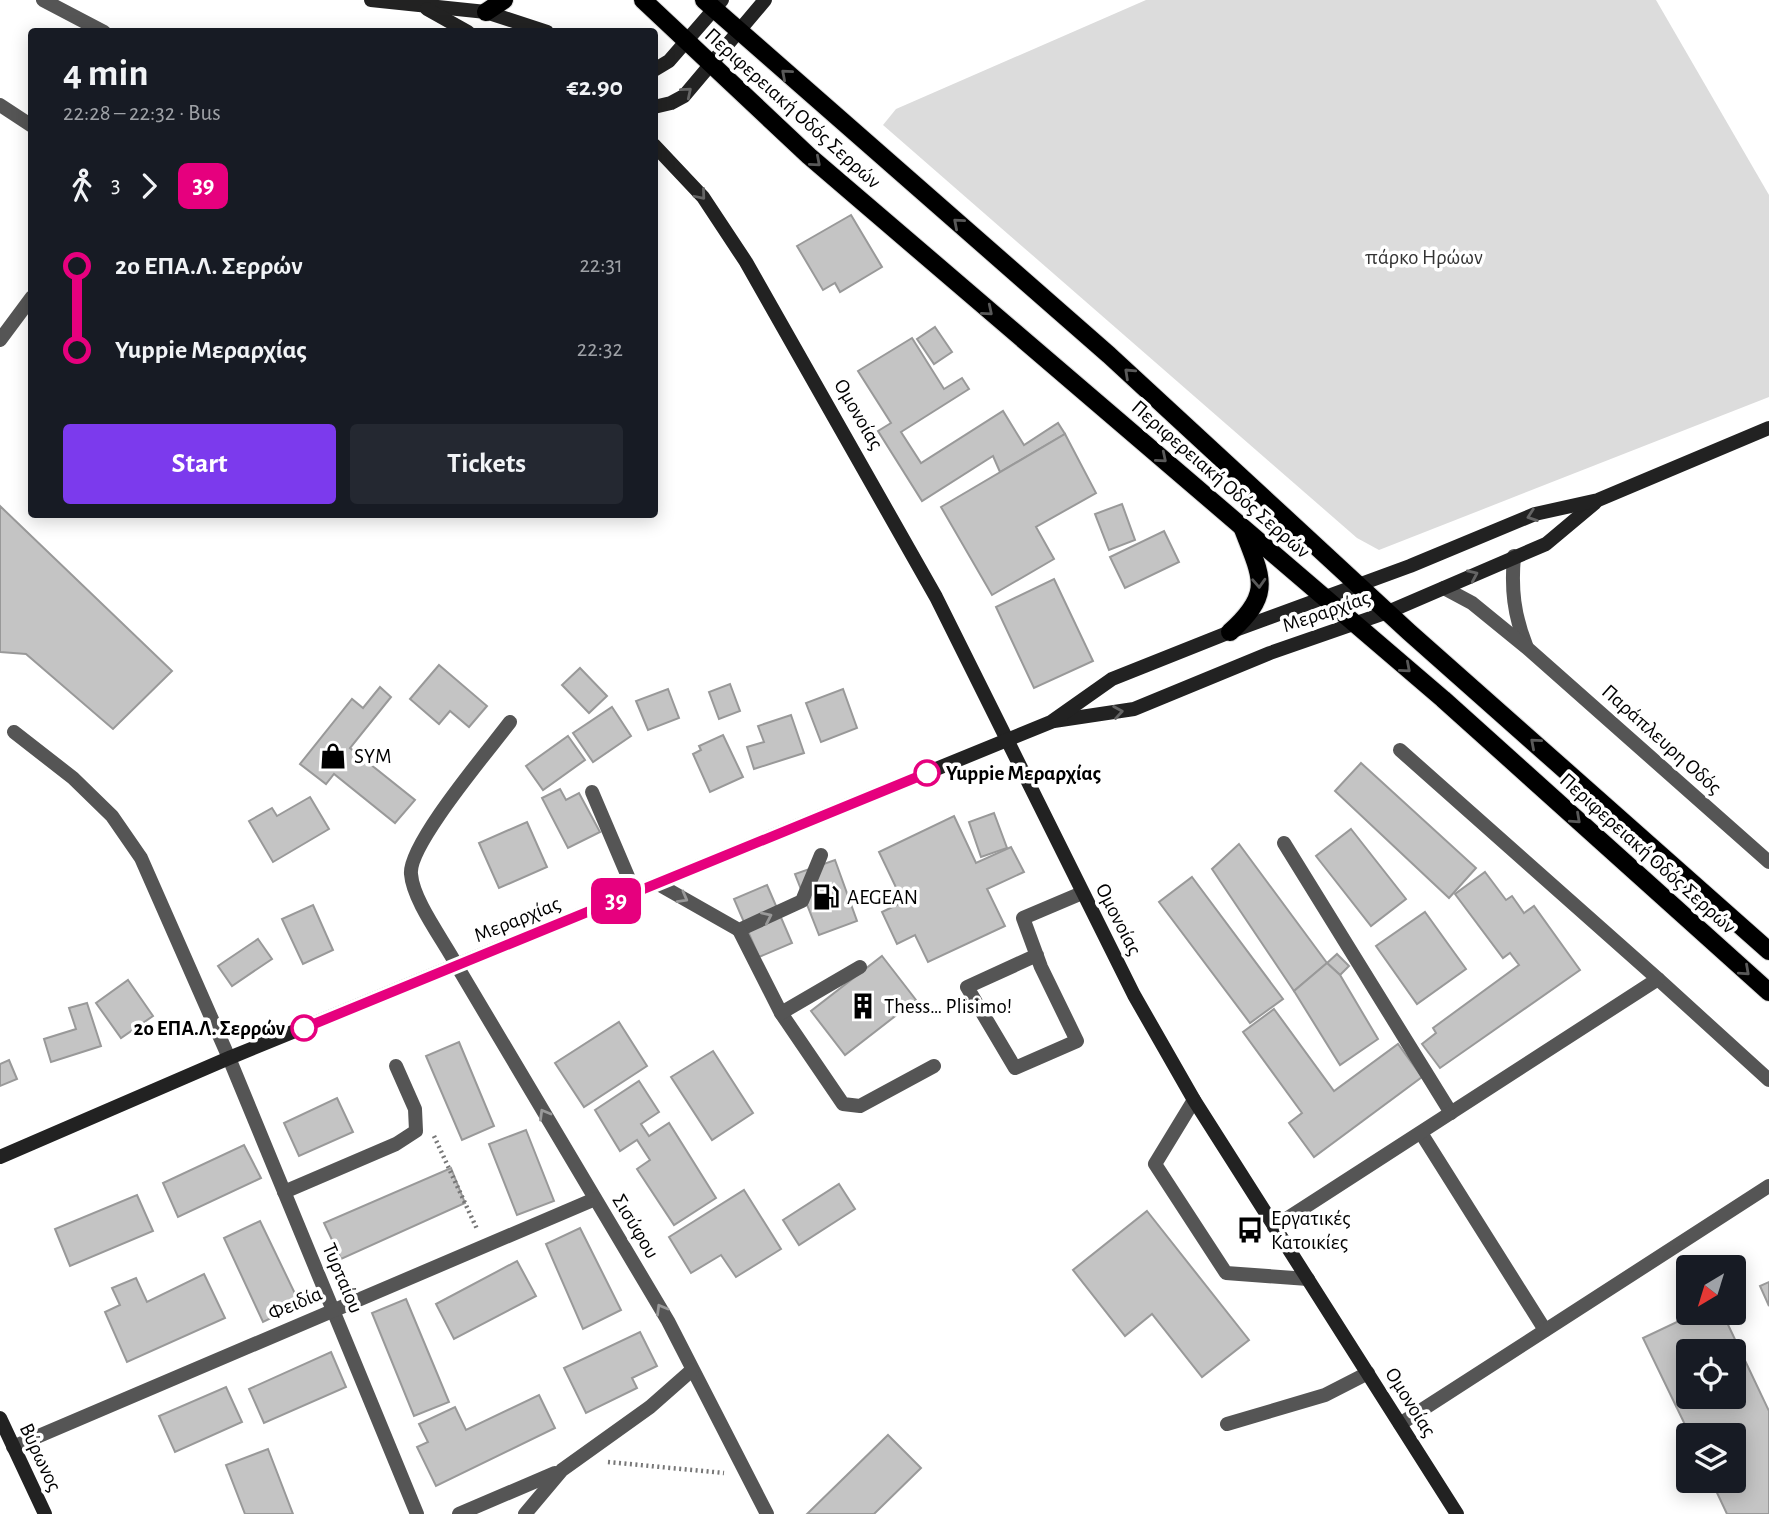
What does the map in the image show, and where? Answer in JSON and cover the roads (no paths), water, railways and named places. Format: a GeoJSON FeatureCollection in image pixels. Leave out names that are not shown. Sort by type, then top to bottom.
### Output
{"type":"FeatureCollection","features":[{"type":"Feature","properties":{"kind":"main road"},"geometry":{"type":"LineString","coordinates":[[486,12],[504,0]]}},
{"type":"Feature","properties":{"kind":"main road","name":"Περιφερειακή Οδός Σερρών"},"geometry":{"type":"LineString","coordinates":[[643,0],[712,66],[964,291],[1325,597],[1769,992]]}},
{"type":"Feature","properties":{"kind":"main road"},"geometry":{"type":"LineString","coordinates":[[658,106],[684,96],[741,33],[765,0]]}},
{"type":"Feature","properties":{"kind":"main road"},"geometry":{"type":"LineString","coordinates":[[379,1],[426,8],[486,12],[535,28]]}},
{"type":"Feature","properties":{"kind":"main road"},"geometry":{"type":"LineString","coordinates":[[658,68],[669,61],[713,3]]}},
{"type":"Feature","properties":{"kind":"main road","name":"Περιφερειακή Οδός Σερρών"},"geometry":{"type":"LineString","coordinates":[[713,3],[741,33],[1109,355],[1388,612],[1769,951]]}},
{"type":"Feature","properties":{"kind":"main road"},"geometry":{"type":"LineString","coordinates":[[426,8],[461,28]]}},
{"type":"Feature","properties":{"kind":"main road","name":"Ομονοίας"},"geometry":{"type":"LineString","coordinates":[[658,149],[713,210],[781,322],[936,597],[1009,739],[1134,995],[1194,1100],[1457,1514]]}},
{"type":"Feature","properties":{"kind":"main road","name":"Μεραρχίας"},"geometry":{"type":"LineString","coordinates":[[1051,722],[1112,679],[1230,632],[1360,585],[1535,514],[1598,500],[1769,428]]}},
{"type":"Feature","properties":{"kind":"main road","name":"Μεραρχίας"},"geometry":{"type":"LineString","coordinates":[[0,1157],[229,1058],[1051,722],[1134,709],[1270,653],[1388,612],[1546,544],[1598,500]]}},
{"type":"Feature","properties":{"kind":"main road"},"geometry":{"type":"LineString","coordinates":[[1230,632],[1252,612],[1260,595],[1260,577],[1242,526]]}},
{"type":"Feature","properties":{"kind":"main road","name":"Βύρωνος"},"geometry":{"type":"LineString","coordinates":[[0,1418],[45,1514]]}},
{"type":"Feature","properties":{"kind":"street"},"geometry":{"type":"LineString","coordinates":[[43,0],[96,28]]}},
{"type":"Feature","properties":{"kind":"street"},"geometry":{"type":"LineString","coordinates":[[0,106],[28,124]]}},
{"type":"Feature","properties":{"kind":"street"},"geometry":{"type":"LineString","coordinates":[[0,340],[28,302]]}},
{"type":"Feature","properties":{"kind":"street"},"geometry":{"type":"LineString","coordinates":[[1514,556],[1512,579],[1515,618],[1527,647]]}},
{"type":"Feature","properties":{"kind":"street","name":"Παράπλευρη Οδός"},"geometry":{"type":"LineString","coordinates":[[1444,588],[1472,603],[1527,647],[1769,862]]}},
{"type":"Feature","properties":{"kind":"street","name":"Σισύφου"},"geometry":{"type":"LineString","coordinates":[[510,722],[422,840],[411,868],[419,898],[663,1313],[767,1514]]}},
{"type":"Feature","properties":{"kind":"street","name":"Τυρταίου"},"geometry":{"type":"LineString","coordinates":[[14,732],[73,778],[112,816],[141,858],[229,1058],[417,1514]]}},
{"type":"Feature","properties":{"kind":"street"},"geometry":{"type":"LineString","coordinates":[[1400,750],[1769,1080]]}},
{"type":"Feature","properties":{"kind":"street"},"geometry":{"type":"LineString","coordinates":[[592,792],[635,893]]}},
{"type":"Feature","properties":{"kind":"street"},"geometry":{"type":"LineString","coordinates":[[1284,843],[1451,1113]]}},
{"type":"Feature","properties":{"kind":"street"},"geometry":{"type":"LineString","coordinates":[[739,930],[802,901],[821,855]]}},
{"type":"Feature","properties":{"kind":"street"},"geometry":{"type":"LineString","coordinates":[[658,884],[739,930],[781,1013],[840,1099],[849,1106],[860,1106],[934,1066]]}},
{"type":"Feature","properties":{"kind":"street"},"geometry":{"type":"LineString","coordinates":[[1037,955],[967,987],[1016,1068],[1077,1041],[1023,918],[1082,893]]}},
{"type":"Feature","properties":{"kind":"street"},"geometry":{"type":"LineString","coordinates":[[781,1013],[860,967]]}},
{"type":"Feature","properties":{"kind":"street"},"geometry":{"type":"LineString","coordinates":[[1274,1227],[1658,979]]}},
{"type":"Feature","properties":{"kind":"street"},"geometry":{"type":"LineString","coordinates":[[284,1192],[396,1144],[416,1131],[418,1123],[415,1108],[396,1066]]}},
{"type":"Feature","properties":{"kind":"street"},"geometry":{"type":"LineString","coordinates":[[1194,1100],[1155,1164],[1226,1273],[1308,1279]]}},
{"type":"Feature","properties":{"kind":"street"},"geometry":{"type":"LineString","coordinates":[[1420,1133],[1545,1331]]}},
{"type":"Feature","properties":{"kind":"street"},"geometry":{"type":"LineString","coordinates":[[1400,1424],[1769,1186]]}},
{"type":"Feature","properties":{"kind":"street","name":"Φειδία"},"geometry":{"type":"LineString","coordinates":[[13,1447],[595,1199]]}},
{"type":"Feature","properties":{"kind":"street"},"geometry":{"type":"LineString","coordinates":[[459,1514],[575,1461],[650,1408],[692,1370]]}},
{"type":"Feature","properties":{"kind":"street"},"geometry":{"type":"LineString","coordinates":[[1227,1424],[1325,1395],[1368,1373]]}},
{"type":"Feature","properties":{"kind":"street"},"geometry":{"type":"LineString","coordinates":[[525,1514],[562,1469]]}},
{"type":"Feature","properties":{"kind":"place","name":"SYM"},"geometry":{"type":"Point","coordinates":[333,756]}},
{"type":"Feature","properties":{"kind":"place","name":"Yuppie Μεραρχίας"},"geometry":{"type":"Point","coordinates":[927,773]}},
{"type":"Feature","properties":{"kind":"place","name":"AEGEAN"},"geometry":{"type":"Point","coordinates":[826,897]}},
{"type":"Feature","properties":{"kind":"place","name":"Thess… Plisimo!"},"geometry":{"type":"Point","coordinates":[863,1006]}},
{"type":"Feature","properties":{"kind":"place","name":"2ο ΕΠΑ.Λ. Σερρών"},"geometry":{"type":"Point","coordinates":[304,1028]}},
{"type":"Feature","properties":{"kind":"place","name":"Εργατικές Κατοικίες"},"geometry":{"type":"Point","coordinates":[1250,1230]}},
{"type":"Feature","properties":{"kind":"park label","name":"πάρκο Ηρώων"},"geometry":{"type":"Point","coordinates":[1424,257]}}]}
